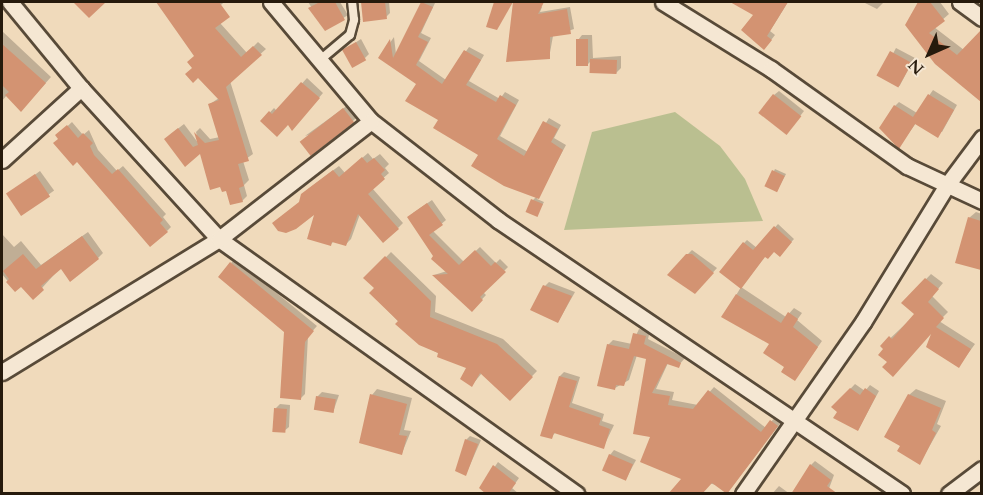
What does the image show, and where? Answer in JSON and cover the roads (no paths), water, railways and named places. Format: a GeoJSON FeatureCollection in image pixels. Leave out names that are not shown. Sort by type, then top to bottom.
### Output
{"type":"FeatureCollection","features":[{"type":"Feature","properties":{"kind":"street"},"geometry":{"type":"LineString","coordinates":[[10,2],[81,88],[219,239],[576,494]]}},
{"type":"Feature","properties":{"kind":"street"},"geometry":{"type":"LineString","coordinates":[[271,2],[371,121],[498,220],[902,494]]}},
{"type":"Feature","properties":{"kind":"street"},"geometry":{"type":"LineString","coordinates":[[663,2],[771,69],[907,166],[981,201]]}},
{"type":"Feature","properties":{"kind":"street"},"geometry":{"type":"LineString","coordinates":[[960,2],[981,18]]}},
{"type":"Feature","properties":{"kind":"street"},"geometry":{"type":"LineString","coordinates":[[2,160],[81,88]]}},
{"type":"Feature","properties":{"kind":"street"},"geometry":{"type":"LineString","coordinates":[[4,365],[219,239],[371,121]]}},
{"type":"Feature","properties":{"kind":"street"},"geometry":{"type":"LineString","coordinates":[[742,494],[863,322],[947,184],[981,138]]}},
{"type":"Feature","properties":{"kind":"street"},"geometry":{"type":"LineString","coordinates":[[949,494],[981,469]]}},
{"type":"Feature","properties":{"kind":"lane"},"geometry":{"type":"LineString","coordinates":[[320,60],[350,35],[354,20],[352,2]]}}]}
